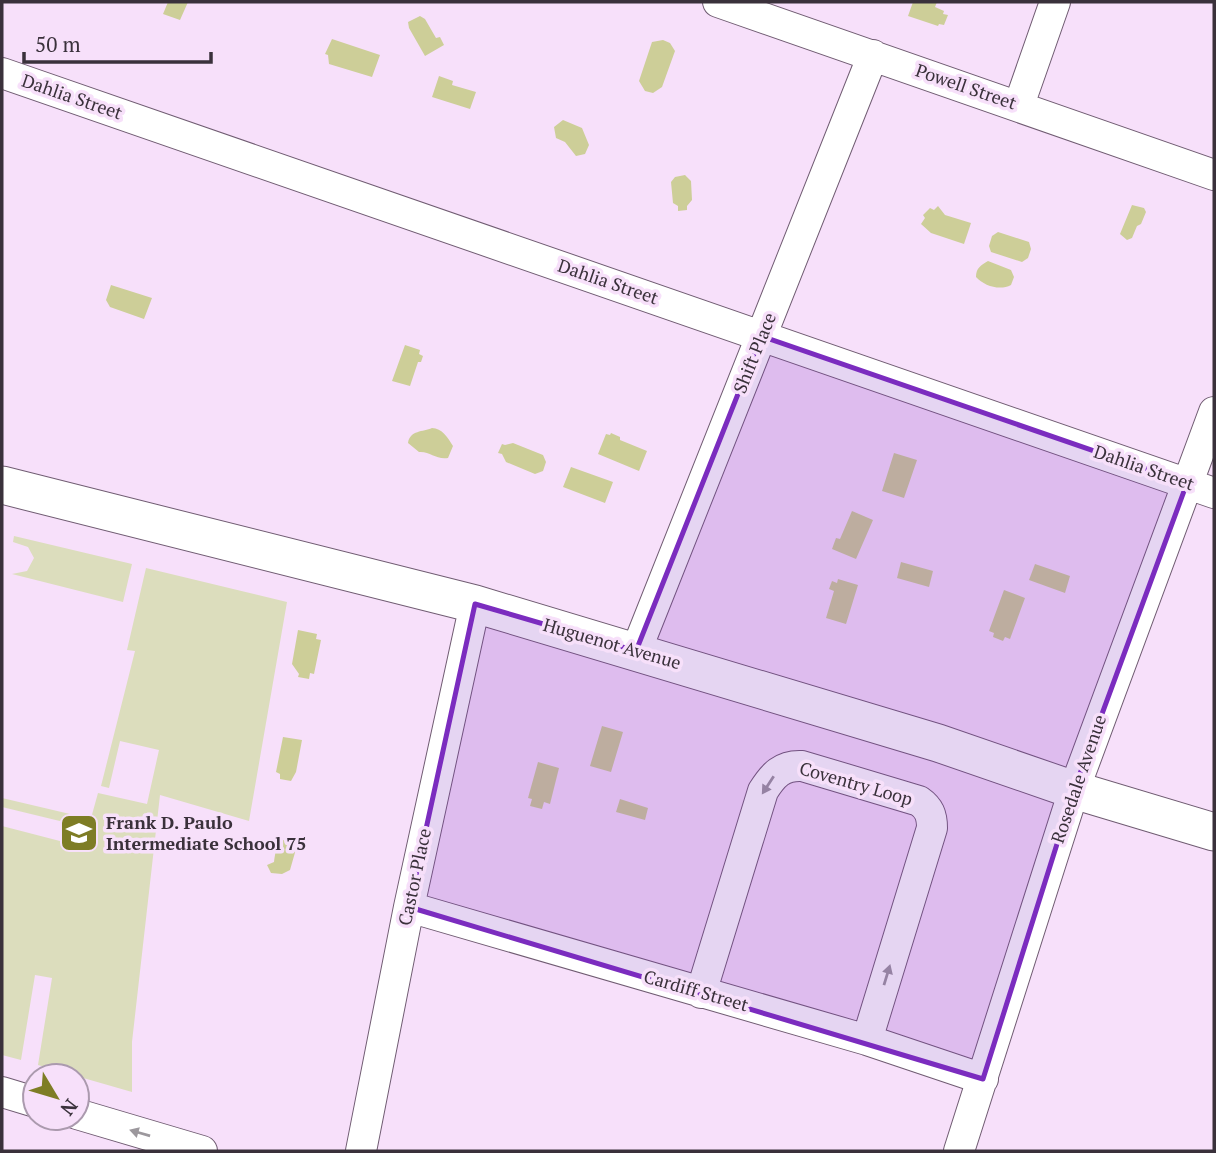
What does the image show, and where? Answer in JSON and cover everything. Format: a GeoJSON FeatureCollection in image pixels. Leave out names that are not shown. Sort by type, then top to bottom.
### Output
{"type":"FeatureCollection","features":[{"type":"Feature","properties":{"kind":"street"},"geometry":{"type":"LineString","coordinates":[[1019,105],[1055,2]]}},
{"type":"Feature","properties":{"kind":"street","name":"Powell Street"},"geometry":{"type":"LineString","coordinates":[[736,5],[1214,175]]}},
{"type":"Feature","properties":{"kind":"street","name":"Shift Place"},"geometry":{"type":"LineString","coordinates":[[636,651],[873,55]]}},
{"type":"Feature","properties":{"kind":"street","name":"Dahlia Street"},"geometry":{"type":"LineString","coordinates":[[2,73],[1201,488]]}},
{"type":"Feature","properties":{"kind":"street","name":"Rosedale Avenue"},"geometry":{"type":"LineString","coordinates":[[960,1151],[1074,790],[1201,488],[1214,412]]}},
{"type":"Feature","properties":{"kind":"street","name":"Huguenot Avenue"},"geometry":{"type":"LineString","coordinates":[[2,485],[475,604],[938,743],[1074,790],[1214,832]]}},
{"type":"Feature","properties":{"kind":"street","name":"Castor Place"},"geometry":{"type":"LineString","coordinates":[[361,1151],[409,907],[475,604]]}},
{"type":"Feature","properties":{"kind":"street","name":"Coventry Loop"},"geometry":{"type":"LineString","coordinates":[[701,993],[763,791],[780,770],[790,766],[802,766],[919,801],[930,811],[932,819],[932,828],[867,1040]]}},
{"type":"Feature","properties":{"kind":"street","name":"Cardiff Street"},"geometry":{"type":"LineString","coordinates":[[409,907],[867,1040],[983,1079]]}},
{"type":"Feature","properties":{"kind":"street"},"geometry":{"type":"LineString","coordinates":[[2,1093],[21,1098]]}},
{"type":"Feature","properties":{"kind":"street"},"geometry":{"type":"LineString","coordinates":[[91,1118],[202,1151]]}},
{"type":"Feature","properties":{"kind":"highlighted area"},"geometry":{"type":"Polygon","coordinates":[[[761,336],[1187,483],[1074,790],[983,1079],[409,907],[475,604],[636,651],[761,336]]]}},
{"type":"Feature","properties":{"kind":"shaded area"},"geometry":{"type":"Polygon","coordinates":[[[168,2],[188,2],[180,20],[163,14],[168,2]]]}},
{"type":"Feature","properties":{"kind":"shaded area"},"geometry":{"type":"Polygon","coordinates":[[[913,2],[937,2],[935,7],[948,15],[944,25],[938,26],[908,16],[913,2]]]}},
{"type":"Feature","properties":{"kind":"shaded area"},"geometry":{"type":"Polygon","coordinates":[[[420,16],[444,45],[425,56],[408,22],[420,16]]]}},
{"type":"Feature","properties":{"kind":"shaded area"},"geometry":{"type":"Polygon","coordinates":[[[332,39],[380,55],[372,77],[329,64],[328,55],[325,54],[332,39]]]}},
{"type":"Feature","properties":{"kind":"shaded area"},"geometry":{"type":"Polygon","coordinates":[[[663,40],[670,43],[675,51],[662,87],[653,93],[645,91],[639,81],[652,42],[663,40]]]}},
{"type":"Feature","properties":{"kind":"shaded area"},"geometry":{"type":"Polygon","coordinates":[[[439,76],[453,81],[452,85],[476,92],[470,109],[432,97],[439,76]]]}},
{"type":"Feature","properties":{"kind":"shaded area"},"geometry":{"type":"Polygon","coordinates":[[[563,120],[582,128],[589,145],[585,154],[576,156],[565,142],[556,138],[554,127],[563,120]]]}},
{"type":"Feature","properties":{"kind":"shaded area"},"geometry":{"type":"Polygon","coordinates":[[[685,175],[691,181],[692,200],[687,210],[678,211],[678,206],[673,203],[671,182],[675,177],[685,175]]]}},
{"type":"Feature","properties":{"kind":"shaded area"},"geometry":{"type":"Polygon","coordinates":[[[1132,205],[1144,208],[1146,212],[1132,238],[1127,240],[1120,234],[1132,205]]]}},
{"type":"Feature","properties":{"kind":"shaded area"},"geometry":{"type":"Polygon","coordinates":[[[938,206],[945,215],[971,223],[964,244],[931,233],[921,224],[925,218],[923,215],[930,208],[934,210],[938,206]]]}},
{"type":"Feature","properties":{"kind":"shaded area"},"geometry":{"type":"Polygon","coordinates":[[[998,232],[1029,242],[1031,249],[1028,258],[1022,262],[991,252],[989,246],[992,236],[998,232]]]}},
{"type":"Feature","properties":{"kind":"shaded area"},"geometry":{"type":"Polygon","coordinates":[[[988,261],[1011,270],[1014,277],[1011,285],[992,287],[976,277],[979,267],[988,261]]]}},
{"type":"Feature","properties":{"kind":"shaded area"},"geometry":{"type":"Polygon","coordinates":[[[111,285],[152,298],[144,319],[110,307],[106,300],[111,285]]]}},
{"type":"Feature","properties":{"kind":"shaded area"},"geometry":{"type":"Polygon","coordinates":[[[405,345],[420,350],[419,354],[423,356],[421,362],[418,362],[410,386],[392,381],[405,345]]]}},
{"type":"Feature","properties":{"kind":"shaded area"},"geometry":{"type":"Polygon","coordinates":[[[432,428],[442,432],[453,446],[448,458],[419,452],[408,443],[414,434],[432,428]]]}},
{"type":"Feature","properties":{"kind":"shaded area"},"geometry":{"type":"Polygon","coordinates":[[[606,434],[620,437],[620,440],[647,451],[639,471],[598,454],[606,434]]]}},
{"type":"Feature","properties":{"kind":"shaded area"},"geometry":{"type":"Polygon","coordinates":[[[513,443],[543,455],[546,462],[543,471],[535,474],[506,462],[502,454],[498,453],[502,444],[513,443]]]}},
{"type":"Feature","properties":{"kind":"shaded area"},"geometry":{"type":"Polygon","coordinates":[[[894,453],[917,460],[904,498],[882,491],[894,453]]]}},
{"type":"Feature","properties":{"kind":"shaded area"},"geometry":{"type":"Polygon","coordinates":[[[571,467],[613,482],[605,503],[563,487],[571,467]]]}},
{"type":"Feature","properties":{"kind":"shaded area"},"geometry":{"type":"Polygon","coordinates":[[[852,511],[873,520],[856,559],[832,549],[836,538],[840,539],[852,511]]]}},
{"type":"Feature","properties":{"kind":"shaded area"},"geometry":{"type":"Polygon","coordinates":[[[14,536],[132,564],[123,602],[12,574],[27,571],[34,558],[28,547],[13,542],[14,536]]]}},
{"type":"Feature","properties":{"kind":"shaded area"},"geometry":{"type":"Polygon","coordinates":[[[901,562],[933,571],[929,587],[897,578],[901,562]]]}},
{"type":"Feature","properties":{"kind":"shaded area"},"geometry":{"type":"Polygon","coordinates":[[[1035,564],[1070,576],[1065,593],[1029,580],[1035,564]]]}},
{"type":"Feature","properties":{"kind":"shaded area"},"geometry":{"type":"Polygon","coordinates":[[[146,568],[287,602],[249,821],[160,795],[132,1042],[132,1092],[91,1080],[91,1062],[38,1062],[52,978],[35,975],[21,1060],[2,1055],[2,826],[83,847],[98,793],[147,804],[159,750],[120,741],[109,788],[101,786],[135,651],[127,650],[146,568]]]}},
{"type":"Feature","properties":{"kind":"shaded area"},"geometry":{"type":"Polygon","coordinates":[[[838,579],[858,585],[846,624],[826,618],[834,591],[829,589],[832,581],[837,583],[838,579]]]}},
{"type":"Feature","properties":{"kind":"shaded area"},"geometry":{"type":"Polygon","coordinates":[[[1004,590],[1025,598],[1010,639],[1005,637],[1003,641],[993,637],[994,633],[989,631],[1004,590]]]}},
{"type":"Feature","properties":{"kind":"shaded area"},"geometry":{"type":"Polygon","coordinates":[[[298,630],[317,634],[316,639],[321,640],[314,674],[310,673],[309,679],[298,677],[299,674],[292,664],[298,630]]]}},
{"type":"Feature","properties":{"kind":"shaded area"},"geometry":{"type":"Polygon","coordinates":[[[602,726],[623,732],[611,772],[590,766],[602,726]]]}},
{"type":"Feature","properties":{"kind":"shaded area"},"geometry":{"type":"Polygon","coordinates":[[[283,737],[302,740],[296,772],[291,781],[280,779],[280,774],[276,772],[283,737]]]}},
{"type":"Feature","properties":{"kind":"shaded area"},"geometry":{"type":"Polygon","coordinates":[[[538,762],[559,768],[550,804],[544,802],[542,809],[530,806],[532,799],[528,798],[538,762]]]}},
{"type":"Feature","properties":{"kind":"shaded area"},"geometry":{"type":"Polygon","coordinates":[[[2,798],[70,814],[68,823],[2,807],[2,798]]]}},
{"type":"Feature","properties":{"kind":"shaded area"},"geometry":{"type":"Polygon","coordinates":[[[620,799],[648,808],[645,820],[616,812],[620,799]]]}},
{"type":"Feature","properties":{"kind":"shaded area"},"geometry":{"type":"Polygon","coordinates":[[[290,838],[295,841],[296,849],[290,870],[282,874],[271,873],[267,865],[274,862],[279,843],[290,838]]]}},
{"type":"Feature","properties":{"kind":"place","name":"Frank D. Paulo Intermediate School 75"},"geometry":{"type":"Point","coordinates":[79,833]}}]}
